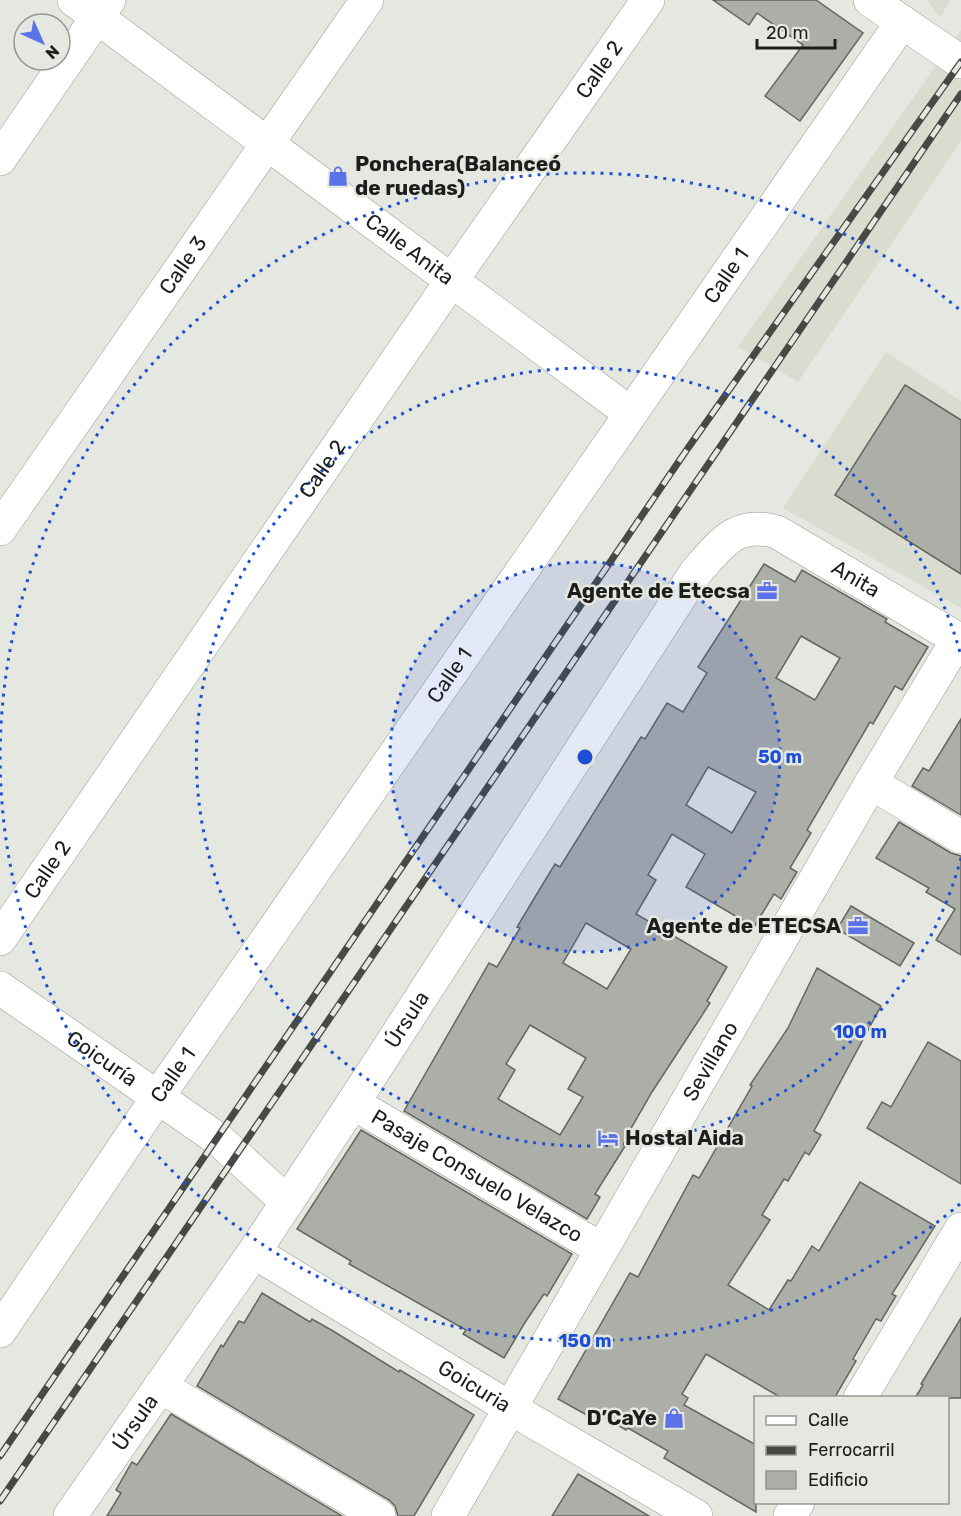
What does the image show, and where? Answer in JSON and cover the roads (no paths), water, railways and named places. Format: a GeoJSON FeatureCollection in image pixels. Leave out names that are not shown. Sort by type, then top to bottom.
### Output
{"type":"FeatureCollection","features":[{"type":"Feature","properties":{"kind":"street","name":"Calle 3"},"geometry":{"type":"LineString","coordinates":[[0,530],[367,0]]}},
{"type":"Feature","properties":{"kind":"street","name":"Calle 2"},"geometry":{"type":"LineString","coordinates":[[0,939],[452,280],[648,0]]}},
{"type":"Feature","properties":{"kind":"street"},"geometry":{"type":"LineString","coordinates":[[871,0],[961,62]]}},
{"type":"Feature","properties":{"kind":"street","name":"Calle Anita"},"geometry":{"type":"LineString","coordinates":[[93,6],[267,143],[630,412]]}},
{"type":"Feature","properties":{"kind":"street"},"geometry":{"type":"LineString","coordinates":[[0,159],[93,6]]}},
{"type":"Feature","properties":{"kind":"street","name":"Calle 1"},"geometry":{"type":"LineString","coordinates":[[0,1331],[157,1098],[630,412],[903,22]]}},
{"type":"Feature","properties":{"kind":"street","name":"Anita"},"geometry":{"type":"LineString","coordinates":[[745,529],[761,528],[777,532],[959,640]]}},
{"type":"Feature","properties":{"kind":"street","name":"Úrsula"},"geometry":{"type":"LineString","coordinates":[[70,1516],[254,1252],[353,1103],[696,572],[723,541],[745,529]]}},
{"type":"Feature","properties":{"kind":"street","name":"Sevillano"},"geometry":{"type":"LineString","coordinates":[[448,1516],[871,783],[959,640]]}},
{"type":"Feature","properties":{"kind":"street"},"geometry":{"type":"LineString","coordinates":[[871,783],[961,837]]}},
{"type":"Feature","properties":{"kind":"street","name":"Goicuría"},"geometry":{"type":"LineString","coordinates":[[0,988],[218,1138],[287,1202]]}},
{"type":"Feature","properties":{"kind":"street","name":"Pasaje Consuelo Velazco"},"geometry":{"type":"LineString","coordinates":[[353,1103],[601,1249]]}},
{"type":"Feature","properties":{"kind":"street"},"geometry":{"type":"LineString","coordinates":[[861,1396],[961,1229]]}},
{"type":"Feature","properties":{"kind":"street","name":"Goicuria"},"geometry":{"type":"LineString","coordinates":[[254,1252],[510,1408],[696,1516]]}},
{"type":"Feature","properties":{"kind":"street"},"geometry":{"type":"LineString","coordinates":[[160,1386],[379,1516]]}},
{"type":"Feature","properties":{"kind":"railway"},"geometry":{"type":"LineString","coordinates":[[0,1456],[688,448],[961,62]]}},
{"type":"Feature","properties":{"kind":"railway"},"geometry":{"type":"LineString","coordinates":[[0,1501],[961,94]]}},
{"type":"Feature","properties":{"kind":"place","name":"Ponchera(Balanceó de ruedas)"},"geometry":{"type":"Point","coordinates":[338,176]}},
{"type":"Feature","properties":{"kind":"place","name":"Agente de Etecsa"},"geometry":{"type":"Point","coordinates":[767,591]}},
{"type":"Feature","properties":{"kind":"place","name":"Agente de ETECSA"},"geometry":{"type":"Point","coordinates":[858,926]}},
{"type":"Feature","properties":{"kind":"place","name":"Hostal Aida"},"geometry":{"type":"Point","coordinates":[608,1138]}},
{"type":"Feature","properties":{"kind":"place","name":"D’CaYe"},"geometry":{"type":"Point","coordinates":[674,1418]}}]}
